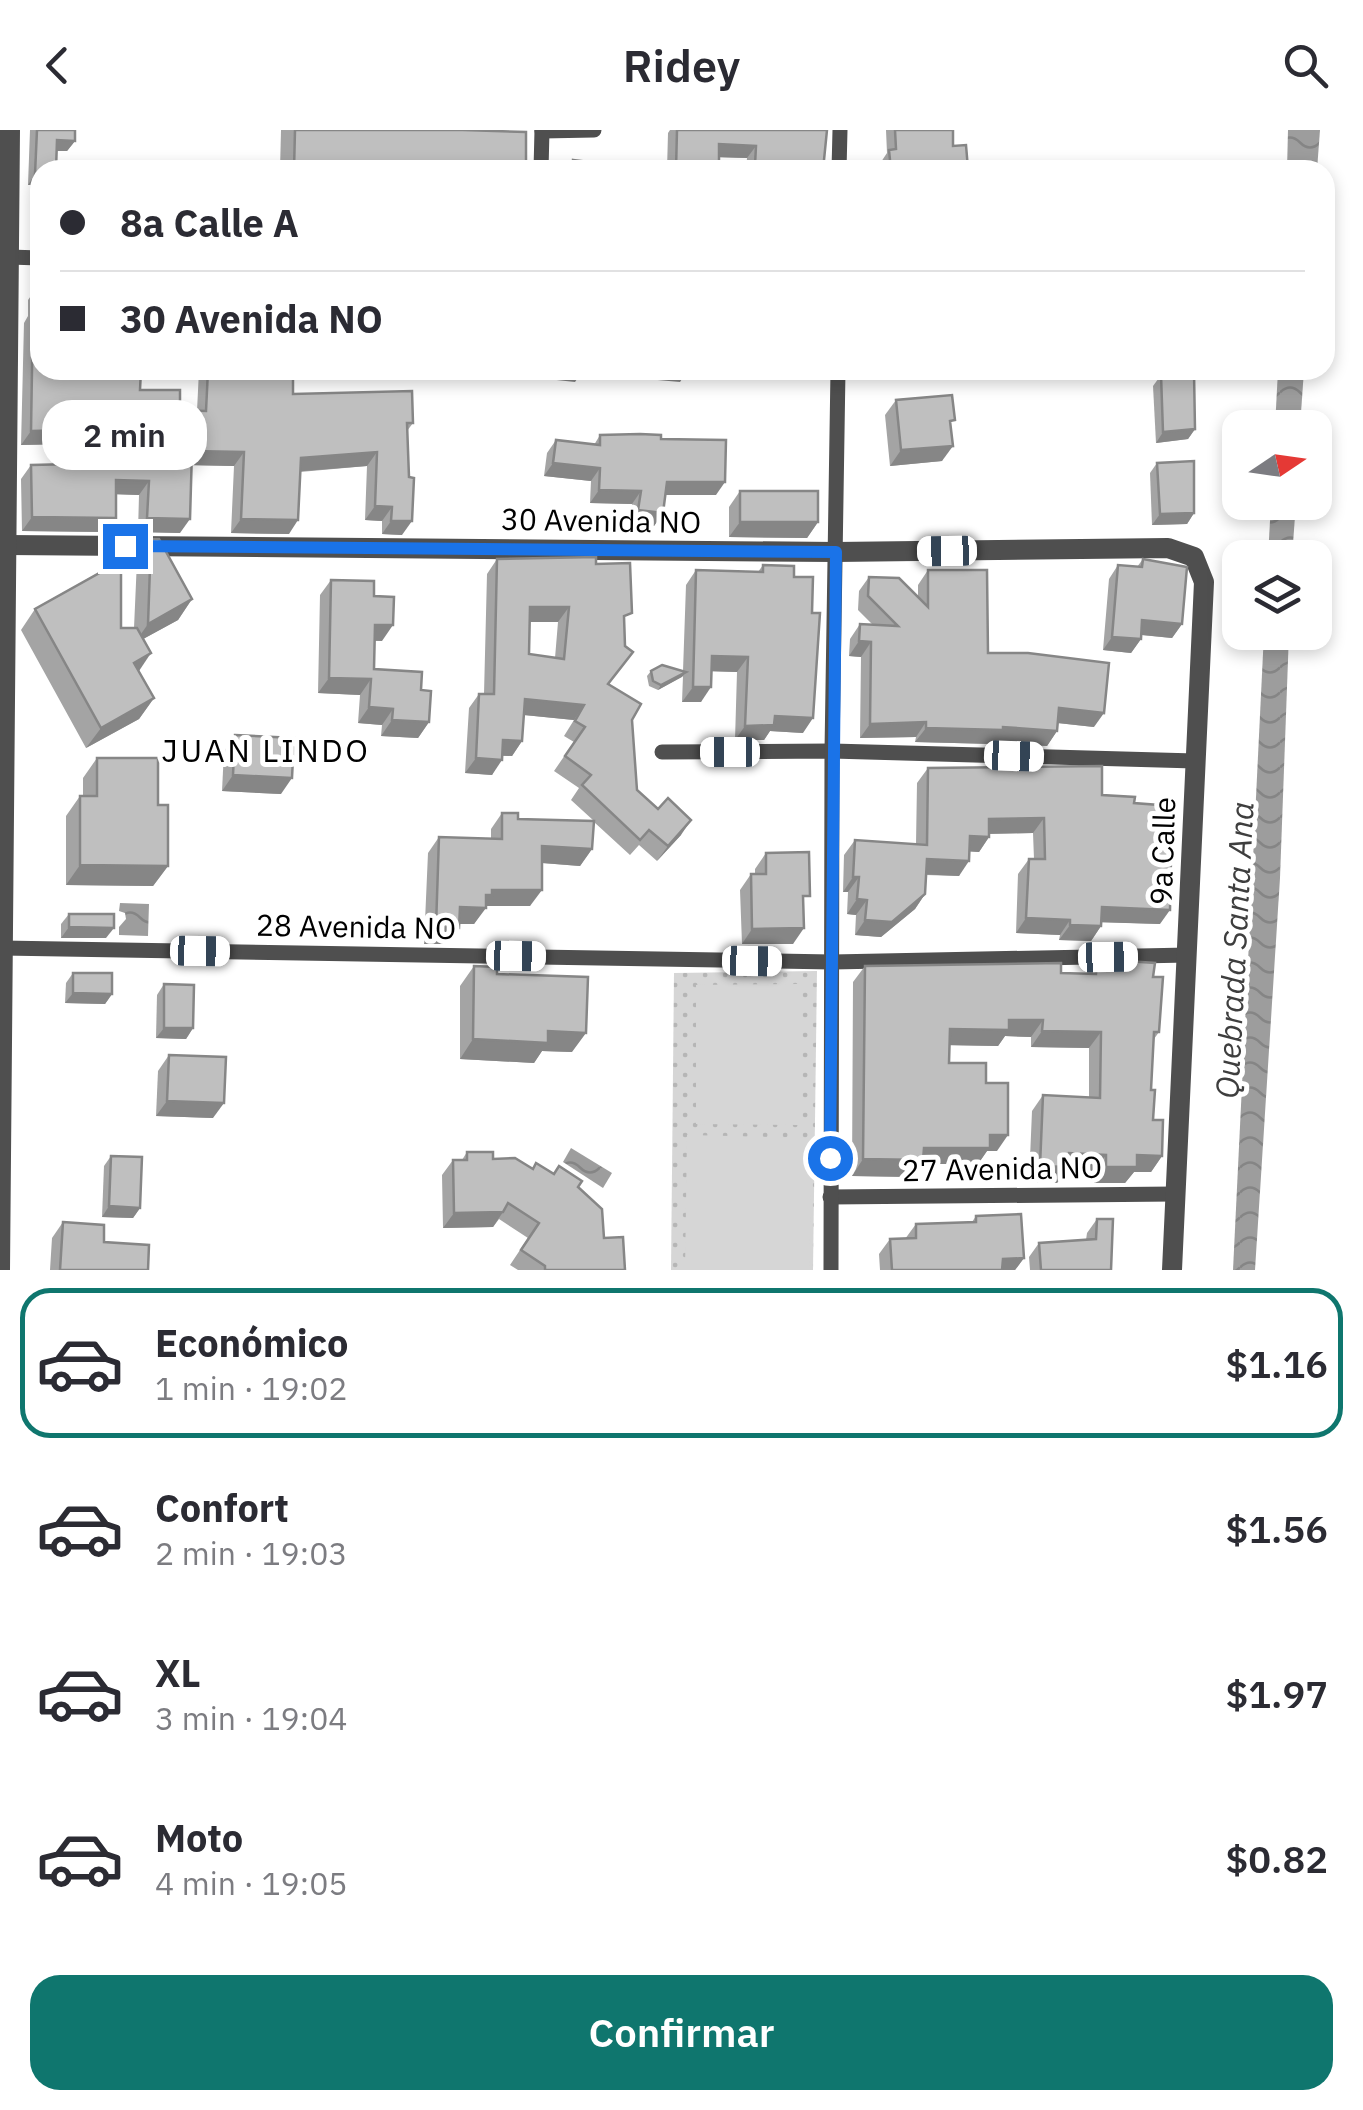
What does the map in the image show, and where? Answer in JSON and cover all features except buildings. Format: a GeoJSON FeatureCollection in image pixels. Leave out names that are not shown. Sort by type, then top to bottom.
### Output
{"type":"FeatureCollection","features":[{"type":"Feature","properties":{"kind":"street"},"geometry":{"type":"LineString","coordinates":[[0,1270],[2,736],[7,545],[4,258],[10,130]]}},
{"type":"Feature","properties":{"kind":"street"},"geometry":{"type":"LineString","coordinates":[[541,160],[542,130],[594,130]]}},
{"type":"Feature","properties":{"kind":"street"},"geometry":{"type":"LineString","coordinates":[[839,160],[840,130]]}},
{"type":"Feature","properties":{"kind":"street"},"geometry":{"type":"LineString","coordinates":[[4,258],[30,258]]}},
{"type":"Feature","properties":{"kind":"street"},"geometry":{"type":"LineString","coordinates":[[831,1270],[832,751],[838,380]]}},
{"type":"Feature","properties":{"kind":"street","name":"30 Avenida NO"},"geometry":{"type":"LineString","coordinates":[[7,545],[836,552],[1168,548],[1194,557]]}},
{"type":"Feature","properties":{"kind":"street","name":"9a Calle"},"geometry":{"type":"LineString","coordinates":[[1172,1270],[1204,582],[1194,557]]}},
{"type":"Feature","properties":{"kind":"street"},"geometry":{"type":"LineString","coordinates":[[662,752],[832,751],[1195,761]]}},
{"type":"Feature","properties":{"kind":"street","name":"28 Avenida NO"},"geometry":{"type":"LineString","coordinates":[[2,948],[832,962],[1188,955]]}},
{"type":"Feature","properties":{"kind":"street","name":"27 Avenida NO"},"geometry":{"type":"LineString","coordinates":[[830,1197],[1175,1194]]}},
{"type":"Feature","properties":{"kind":"shaded area"},"geometry":{"type":"Polygon","coordinates":[[[817,971],[813,1270],[671,1270],[674,973],[817,971]]]}},
{"type":"Feature","properties":{"kind":"shaded area"},"geometry":{"type":"Polygon","coordinates":[[[800,984],[800,1125],[696,1124],[696,985],[800,984]]]}},
{"type":"Feature","properties":{"kind":"shaded area"},"geometry":{"type":"Polygon","coordinates":[[[687,1135],[812,1138],[809,1270],[685,1270],[687,1135]]]}},
{"type":"Feature","properties":{"kind":"water"},"geometry":{"type":"Polygon","coordinates":[[[1288,130],[1320,130],[1318,160],[1287,160],[1288,130]]]}},
{"type":"Feature","properties":{"kind":"water"},"geometry":{"type":"Polygon","coordinates":[[[1277,380],[1303,380],[1301,410],[1276,410],[1277,380]]]}},
{"type":"Feature","properties":{"kind":"water"},"geometry":{"type":"Polygon","coordinates":[[[1270,520],[1295,520],[1293,540],[1269,540],[1270,520]]]}},
{"type":"Feature","properties":{"kind":"water"},"geometry":{"type":"Polygon","coordinates":[[[1263,650],[1288,650],[1280,878],[1255,1270],[1233,1270],[1263,650]]]}},
{"type":"Feature","properties":{"kind":"water"},"geometry":{"type":"Polygon","coordinates":[[[120,903],[149,904],[148,936],[119,935],[119,927],[126,919],[125,913],[119,911],[120,903]]]}},
{"type":"Feature","properties":{"kind":"water"},"geometry":{"type":"Polygon","coordinates":[[[571,1148],[612,1173],[603,1188],[563,1162],[571,1148]]]}},
{"type":"Feature","properties":{"kind":"district","name":"JUAN LINDO"},"geometry":{"type":"Point","coordinates":[266,750]}},
{"type":"Feature","properties":{"kind":"route"},"geometry":{"type":"LineString","coordinates":[[125,546],[836,552],[830,1158]]}},
{"type":"Feature","properties":{"kind":"water label","name":"Quebrada Santa Ana"},"geometry":{"type":"Point","coordinates":[1234,950]}}]}
